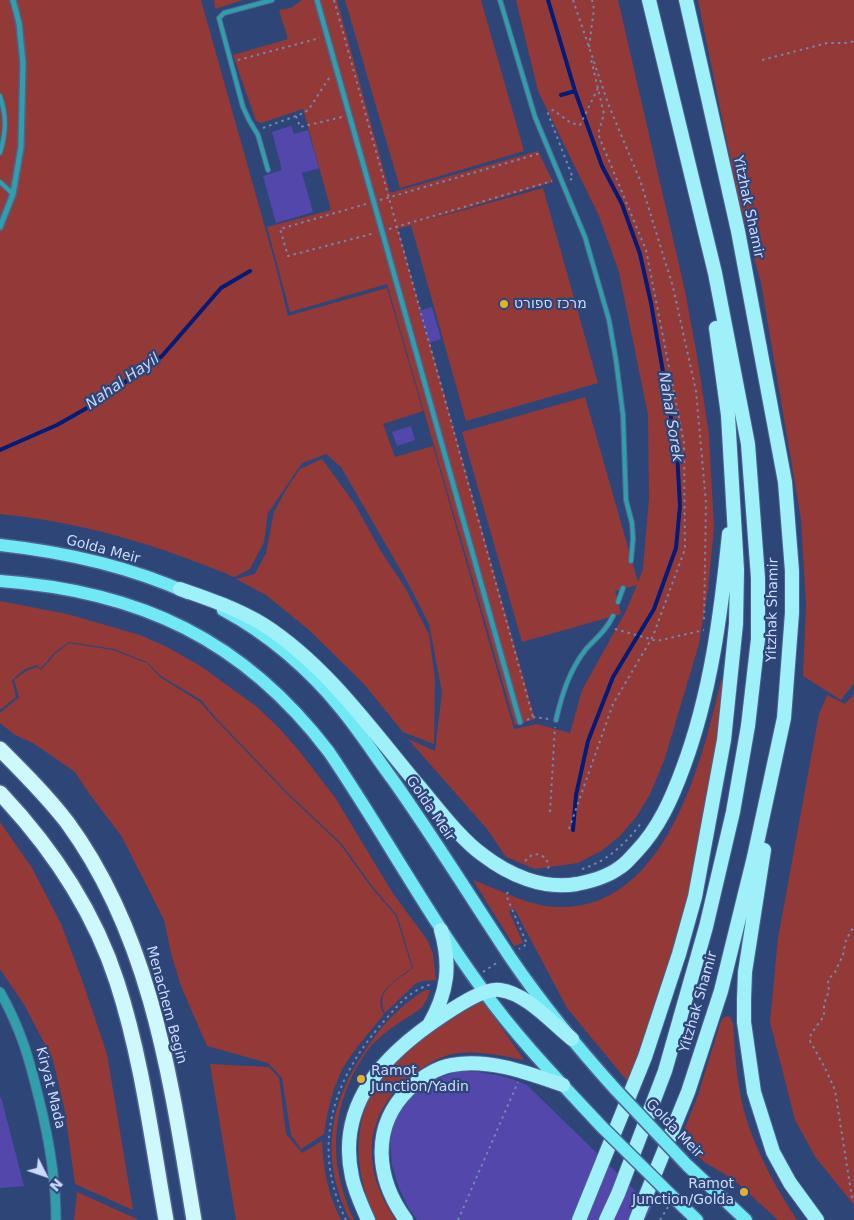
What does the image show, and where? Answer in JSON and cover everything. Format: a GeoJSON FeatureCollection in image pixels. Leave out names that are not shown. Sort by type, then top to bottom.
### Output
{"type":"FeatureCollection","features":[{"type":"Feature","properties":{"kind":"highway","name":"Yitzhak Shamir"},"geometry":{"type":"LineString","coordinates":[[606,1220],[618,1194],[665,1071],[706,927],[733,812],[748,726],[758,638],[758,578],[748,444],[714,273],[649,0]]}},
{"type":"Feature","properties":{"kind":"highway","name":"Yitzhak Shamir"},"geometry":{"type":"LineString","coordinates":[[637,1216],[688,1092],[721,991],[754,857],[784,718],[792,613],[792,571],[784,482],[738,232],[686,0]]}},
{"type":"Feature","properties":{"kind":"highway"},"geometry":{"type":"LineString","coordinates":[[580,1220],[645,1057],[695,897],[724,740],[736,624],[738,570],[728,415],[692,179]]}},
{"type":"Feature","properties":{"kind":"highway"},"geometry":{"type":"LineString","coordinates":[[180,589],[218,602],[242,613],[265,626],[297,650],[356,711],[434,804],[480,854],[501,868],[526,880],[568,886],[584,883],[602,878],[621,867],[649,836],[666,808],[690,750],[698,724],[716,637],[724,578],[732,473]]}},
{"type":"Feature","properties":{"kind":"highway"},"geometry":{"type":"LineString","coordinates":[[784,718],[745,972],[744,1022],[754,1092],[773,1152],[790,1183],[817,1220]]}},
{"type":"Feature","properties":{"kind":"highway","name":"Menachem Begin"},"geometry":{"type":"LineString","coordinates":[[0,749],[25,774],[67,822],[99,873],[126,926],[145,980],[161,1038],[194,1220]]}},
{"type":"Feature","properties":{"kind":"highway"},"geometry":{"type":"LineString","coordinates":[[0,793],[47,848],[79,898],[100,938],[117,981],[140,1073],[166,1220]]}},
{"type":"Feature","properties":{"kind":"highway"},"geometry":{"type":"LineString","coordinates":[[429,1025],[438,1006],[448,976],[447,956],[441,930]]}},
{"type":"Feature","properties":{"kind":"highway"},"geometry":{"type":"LineString","coordinates":[[368,1220],[355,1188],[349,1160],[349,1140],[354,1113],[362,1094],[375,1073],[392,1054],[429,1025],[484,992],[498,990],[516,996],[533,1006],[572,1039]]}},
{"type":"Feature","properties":{"kind":"highway"},"geometry":{"type":"LineString","coordinates":[[406,1220],[397,1208],[385,1178],[381,1159],[382,1140],[388,1118],[402,1096],[417,1082],[435,1070],[451,1065],[473,1063],[520,1071],[562,1085]]}},
{"type":"Feature","properties":{"kind":"highway"},"geometry":{"type":"LineString","coordinates":[[575,1220],[586,1205]]}},
{"type":"Feature","properties":{"kind":"main road","name":"Golda Meir"},"geometry":{"type":"LineString","coordinates":[[0,546],[28,548],[74,556],[113,566],[180,589],[230,614],[260,634],[313,678],[342,710],[403,795],[512,959],[572,1039],[616,1090],[687,1165],[746,1220]]}},
{"type":"Feature","properties":{"kind":"main road"},"geometry":{"type":"LineString","coordinates":[[0,581],[72,591],[141,608],[199,635],[241,662],[277,693],[312,730],[329,752],[441,930],[484,992],[562,1085],[602,1127],[698,1220]]}},
{"type":"Feature","properties":{"kind":"street"},"geometry":{"type":"LineString","coordinates":[[0,227],[13,194],[20,147],[23,63],[19,23],[13,0]]}},
{"type":"Feature","properties":{"kind":"street"},"geometry":{"type":"LineString","coordinates":[[317,0],[520,722]]}},
{"type":"Feature","properties":{"kind":"street","name":"Kiryat Mada"},"geometry":{"type":"LineString","coordinates":[[1,994],[23,1040],[47,1130],[53,1166],[56,1220]]}},
{"type":"Feature","properties":{"kind":"lane"},"geometry":{"type":"LineString","coordinates":[[268,170],[256,130],[247,116],[219,21],[220,15],[272,0]]}},
{"type":"Feature","properties":{"kind":"lane"},"geometry":{"type":"LineString","coordinates":[[500,0],[533,111],[548,151],[577,216],[594,265],[609,320],[624,416],[626,500],[632,523],[633,539],[631,561]]}},
{"type":"Feature","properties":{"kind":"lane"},"geometry":{"type":"LineString","coordinates":[[0,96],[6,122],[6,132],[0,153]]}},
{"type":"Feature","properties":{"kind":"lane"},"geometry":{"type":"LineString","coordinates":[[0,182],[13,194]]}},
{"type":"Feature","properties":{"kind":"lane"},"geometry":{"type":"LineString","coordinates":[[618,602],[623,588]]}},
{"type":"Feature","properties":{"kind":"lane"},"geometry":{"type":"LineString","coordinates":[[556,720],[561,696],[575,664],[606,629],[612,616]]}},
{"type":"Feature","properties":{"kind":"path"},"geometry":{"type":"LineString","coordinates":[[334,0],[533,717]]}},
{"type":"Feature","properties":{"kind":"path"},"geometry":{"type":"LineString","coordinates":[[573,0],[608,106],[640,180],[673,288],[696,390],[706,503],[703,638]]}},
{"type":"Feature","properties":{"kind":"path"},"geometry":{"type":"LineString","coordinates":[[569,829],[613,704],[650,639],[685,549],[684,443],[646,250],[598,134],[604,114],[589,48],[594,9],[592,0]]}},
{"type":"Feature","properties":{"kind":"path"},"geometry":{"type":"LineString","coordinates":[[230,62],[327,36]]}},
{"type":"Feature","properties":{"kind":"path"},"geometry":{"type":"LineString","coordinates":[[762,60],[827,43],[848,43],[854,41]]}},
{"type":"Feature","properties":{"kind":"path"},"geometry":{"type":"LineString","coordinates":[[256,130],[304,113],[309,109],[336,67]]}},
{"type":"Feature","properties":{"kind":"path"},"geometry":{"type":"LineString","coordinates":[[563,184],[573,178],[548,114],[549,111],[553,110],[571,123],[580,125],[598,87]]}},
{"type":"Feature","properties":{"kind":"path"},"geometry":{"type":"LineString","coordinates":[[296,116],[300,127],[349,115]]}},
{"type":"Feature","properties":{"kind":"path"},"geometry":{"type":"LineString","coordinates":[[548,151],[280,229],[288,256],[382,231],[561,178]]}},
{"type":"Feature","properties":{"kind":"path"},"geometry":{"type":"LineString","coordinates":[[606,629],[620,630],[658,640],[704,630]]}},
{"type":"Feature","properties":{"kind":"path"},"geometry":{"type":"LineString","coordinates":[[520,722],[533,717],[556,720],[550,812]]}},
{"type":"Feature","properties":{"kind":"path"},"geometry":{"type":"LineString","coordinates":[[576,870],[600,862],[628,840],[644,819]]}},
{"type":"Feature","properties":{"kind":"path"},"geometry":{"type":"LineString","coordinates":[[525,861],[533,854],[540,854],[545,857],[548,863],[547,876]]}},
{"type":"Feature","properties":{"kind":"path"},"geometry":{"type":"LineString","coordinates":[[508,892],[506,894],[510,908],[526,944],[520,949]]}},
{"type":"Feature","properties":{"kind":"path"},"geometry":{"type":"LineString","coordinates":[[852,1198],[835,1090],[810,1041],[811,1034],[824,1016],[824,1004],[830,991],[828,980],[835,972],[843,954],[846,940],[854,926]]}},
{"type":"Feature","properties":{"kind":"path"},"geometry":{"type":"LineString","coordinates":[[458,1220],[520,1078]]}},
{"type":"Feature","properties":{"kind":"shaded area"},"geometry":{"type":"Polygon","coordinates":[[[0,0],[201,0],[275,263],[288,316],[387,288],[423,411],[383,424],[395,457],[433,446],[514,729],[537,724],[570,733],[582,690],[625,613],[637,585],[615,591],[621,614],[522,642],[462,432],[585,397],[638,582],[643,569],[649,498],[648,415],[619,272],[599,216],[538,91],[516,0],[618,0],[685,291],[698,362],[709,435],[714,528],[708,589],[699,644],[664,761],[650,794],[637,816],[620,836],[601,851],[578,863],[535,869],[506,857],[487,829],[408,739],[435,751],[442,692],[429,624],[407,581],[341,467],[326,454],[302,463],[268,513],[264,542],[250,569],[234,577],[177,555],[119,536],[60,523],[0,514],[0,0]]]}},
{"type":"Feature","properties":{"kind":"shaded area"},"geometry":{"type":"Polygon","coordinates":[[[214,0],[243,0],[215,9],[214,0]]]}},
{"type":"Feature","properties":{"kind":"shaded area"},"geometry":{"type":"Polygon","coordinates":[[[302,0],[337,0],[390,193],[538,151],[553,182],[421,222],[543,188],[598,383],[466,421],[411,225],[398,229],[535,719],[515,725],[387,284],[290,312],[267,227],[331,210],[303,109],[261,123],[256,121],[233,55],[288,39],[279,10],[291,8],[302,0]]]}},
{"type":"Feature","properties":{"kind":"shaded area"},"geometry":{"type":"Polygon","coordinates":[[[345,0],[481,0],[524,151],[400,188],[345,0]]]}},
{"type":"Feature","properties":{"kind":"shaded area"},"geometry":{"type":"Polygon","coordinates":[[[698,0],[854,0],[854,683],[841,700],[803,676],[806,604],[801,519],[761,283],[738,197],[698,0]]]}},
{"type":"Feature","properties":{"kind":"shaded area"},"geometry":{"type":"Polygon","coordinates":[[[322,459],[354,503],[382,553],[406,589],[429,635],[435,679],[434,744],[403,732],[364,684],[309,630],[266,595],[236,579],[255,574],[266,553],[274,512],[287,488],[300,469],[322,459]]]}},
{"type":"Feature","properties":{"kind":"shaded area"},"geometry":{"type":"Polygon","coordinates":[[[0,601],[67,614],[140,635],[167,647],[202,667],[257,707],[300,752],[336,799],[392,892],[428,941],[433,954],[436,980],[422,981],[415,984],[385,1013],[382,1005],[385,992],[389,986],[413,968],[397,915],[372,886],[342,844],[287,792],[201,700],[161,676],[147,662],[114,649],[69,642],[55,652],[40,669],[37,665],[25,669],[12,680],[16,697],[0,710],[0,601]]]}},
{"type":"Feature","properties":{"kind":"shaded area"},"geometry":{"type":"Polygon","coordinates":[[[69,643],[113,650],[147,663],[160,677],[200,702],[286,793],[340,844],[371,887],[396,916],[412,968],[393,982],[383,993],[381,1006],[384,1014],[356,1048],[338,1077],[328,1110],[324,1134],[301,1149],[291,1135],[282,1078],[268,1063],[207,1046],[181,986],[164,920],[122,837],[75,772],[33,743],[15,735],[0,723],[0,713],[19,697],[14,680],[26,671],[37,667],[41,670],[56,653],[69,643]]]}},
{"type":"Feature","properties":{"kind":"shaded area"},"geometry":{"type":"Polygon","coordinates":[[[721,680],[726,680],[718,758],[689,892],[673,952],[628,1082],[567,1008],[514,908],[509,911],[523,943],[514,946],[473,880],[518,898],[545,906],[585,904],[619,890],[647,864],[669,832],[687,794],[702,754],[721,680]]]}},
{"type":"Feature","properties":{"kind":"shaded area"},"geometry":{"type":"Polygon","coordinates":[[[854,694],[854,1205],[816,1158],[795,1120],[770,1022],[778,938],[819,714],[827,695],[845,704],[854,694]]]}},
{"type":"Feature","properties":{"kind":"shaded area"},"geometry":{"type":"Polygon","coordinates":[[[0,822],[32,868],[61,924],[81,977],[107,1054],[133,1210],[75,1184],[65,1112],[53,1060],[25,1006],[0,969],[0,822]]]}},
{"type":"Feature","properties":{"kind":"shaded area"},"geometry":{"type":"Polygon","coordinates":[[[425,990],[430,990],[422,1007],[390,1029],[373,1044],[354,1072],[346,1091],[340,1110],[336,1146],[337,1165],[341,1183],[354,1220],[350,1220],[335,1177],[332,1157],[332,1136],[341,1095],[350,1075],[375,1036],[398,1011],[425,990]]]}},
{"type":"Feature","properties":{"kind":"shaded area"},"geometry":{"type":"Polygon","coordinates":[[[483,1001],[524,1060],[484,1053],[454,1054],[443,1057],[428,1065],[400,1086],[386,1103],[377,1121],[372,1140],[372,1160],[376,1180],[384,1200],[396,1220],[376,1220],[365,1191],[360,1163],[359,1137],[364,1112],[374,1089],[389,1068],[408,1047],[433,1029],[483,1001]]]}},
{"type":"Feature","properties":{"kind":"shaded area"},"geometry":{"type":"Polygon","coordinates":[[[727,1016],[730,1017],[733,1023],[739,1085],[747,1121],[769,1172],[797,1220],[778,1220],[733,1179],[704,1162],[681,1138],[698,1095],[720,1024],[722,1019],[727,1016]]]}},
{"type":"Feature","properties":{"kind":"shaded area"},"geometry":{"type":"Polygon","coordinates":[[[210,1064],[269,1067],[279,1078],[286,1134],[302,1153],[322,1141],[327,1181],[341,1220],[236,1220],[210,1064]]]}},
{"type":"Feature","properties":{"kind":"shaded area"},"geometry":{"type":"Polygon","coordinates":[[[77,1192],[139,1220],[74,1220],[77,1192]]]}},
{"type":"Feature","properties":{"kind":"building"},"geometry":{"type":"Polygon","coordinates":[[[291,126],[294,134],[308,130],[319,168],[302,173],[313,212],[276,223],[263,176],[282,170],[272,132],[291,126]]]}},
{"type":"Feature","properties":{"kind":"building"},"geometry":{"type":"Polygon","coordinates":[[[432,307],[441,339],[429,343],[419,311],[432,307]]]}},
{"type":"Feature","properties":{"kind":"building"},"geometry":{"type":"Polygon","coordinates":[[[411,426],[415,440],[397,446],[392,432],[411,426]]]}},
{"type":"Feature","properties":{"kind":"building"},"geometry":{"type":"Polygon","coordinates":[[[459,1071],[496,1075],[527,1085],[652,1207],[645,1220],[417,1220],[399,1188],[392,1165],[390,1141],[393,1124],[402,1107],[425,1083],[459,1071]]]}},
{"type":"Feature","properties":{"kind":"building"},"geometry":{"type":"Polygon","coordinates":[[[1,1097],[24,1186],[0,1188],[1,1097]]]}},
{"type":"Feature","properties":{"kind":"waterway","name":"Nahal Sorek"},"geometry":{"type":"LineString","coordinates":[[548,0],[575,91],[602,166],[622,204],[640,254],[651,303],[677,452],[680,506],[676,548],[654,609],[613,677],[588,741],[576,795],[573,830]]}},
{"type":"Feature","properties":{"kind":"waterway"},"geometry":{"type":"LineString","coordinates":[[561,95],[575,91]]}},
{"type":"Feature","properties":{"kind":"waterway","name":"Nahal Hayil"},"geometry":{"type":"LineString","coordinates":[[0,450],[57,425],[94,404],[162,356],[221,288],[250,271]]}},
{"type":"Feature","properties":{"kind":"place","name":"מרכז ספורט"},"geometry":{"type":"Point","coordinates":[504,304]}},
{"type":"Feature","properties":{"kind":"place","name":"Ramot Junction/Yadin"},"geometry":{"type":"Point","coordinates":[361,1079]}},
{"type":"Feature","properties":{"kind":"place","name":"Ramot Junction/Golda"},"geometry":{"type":"Point","coordinates":[744,1192]}}]}
